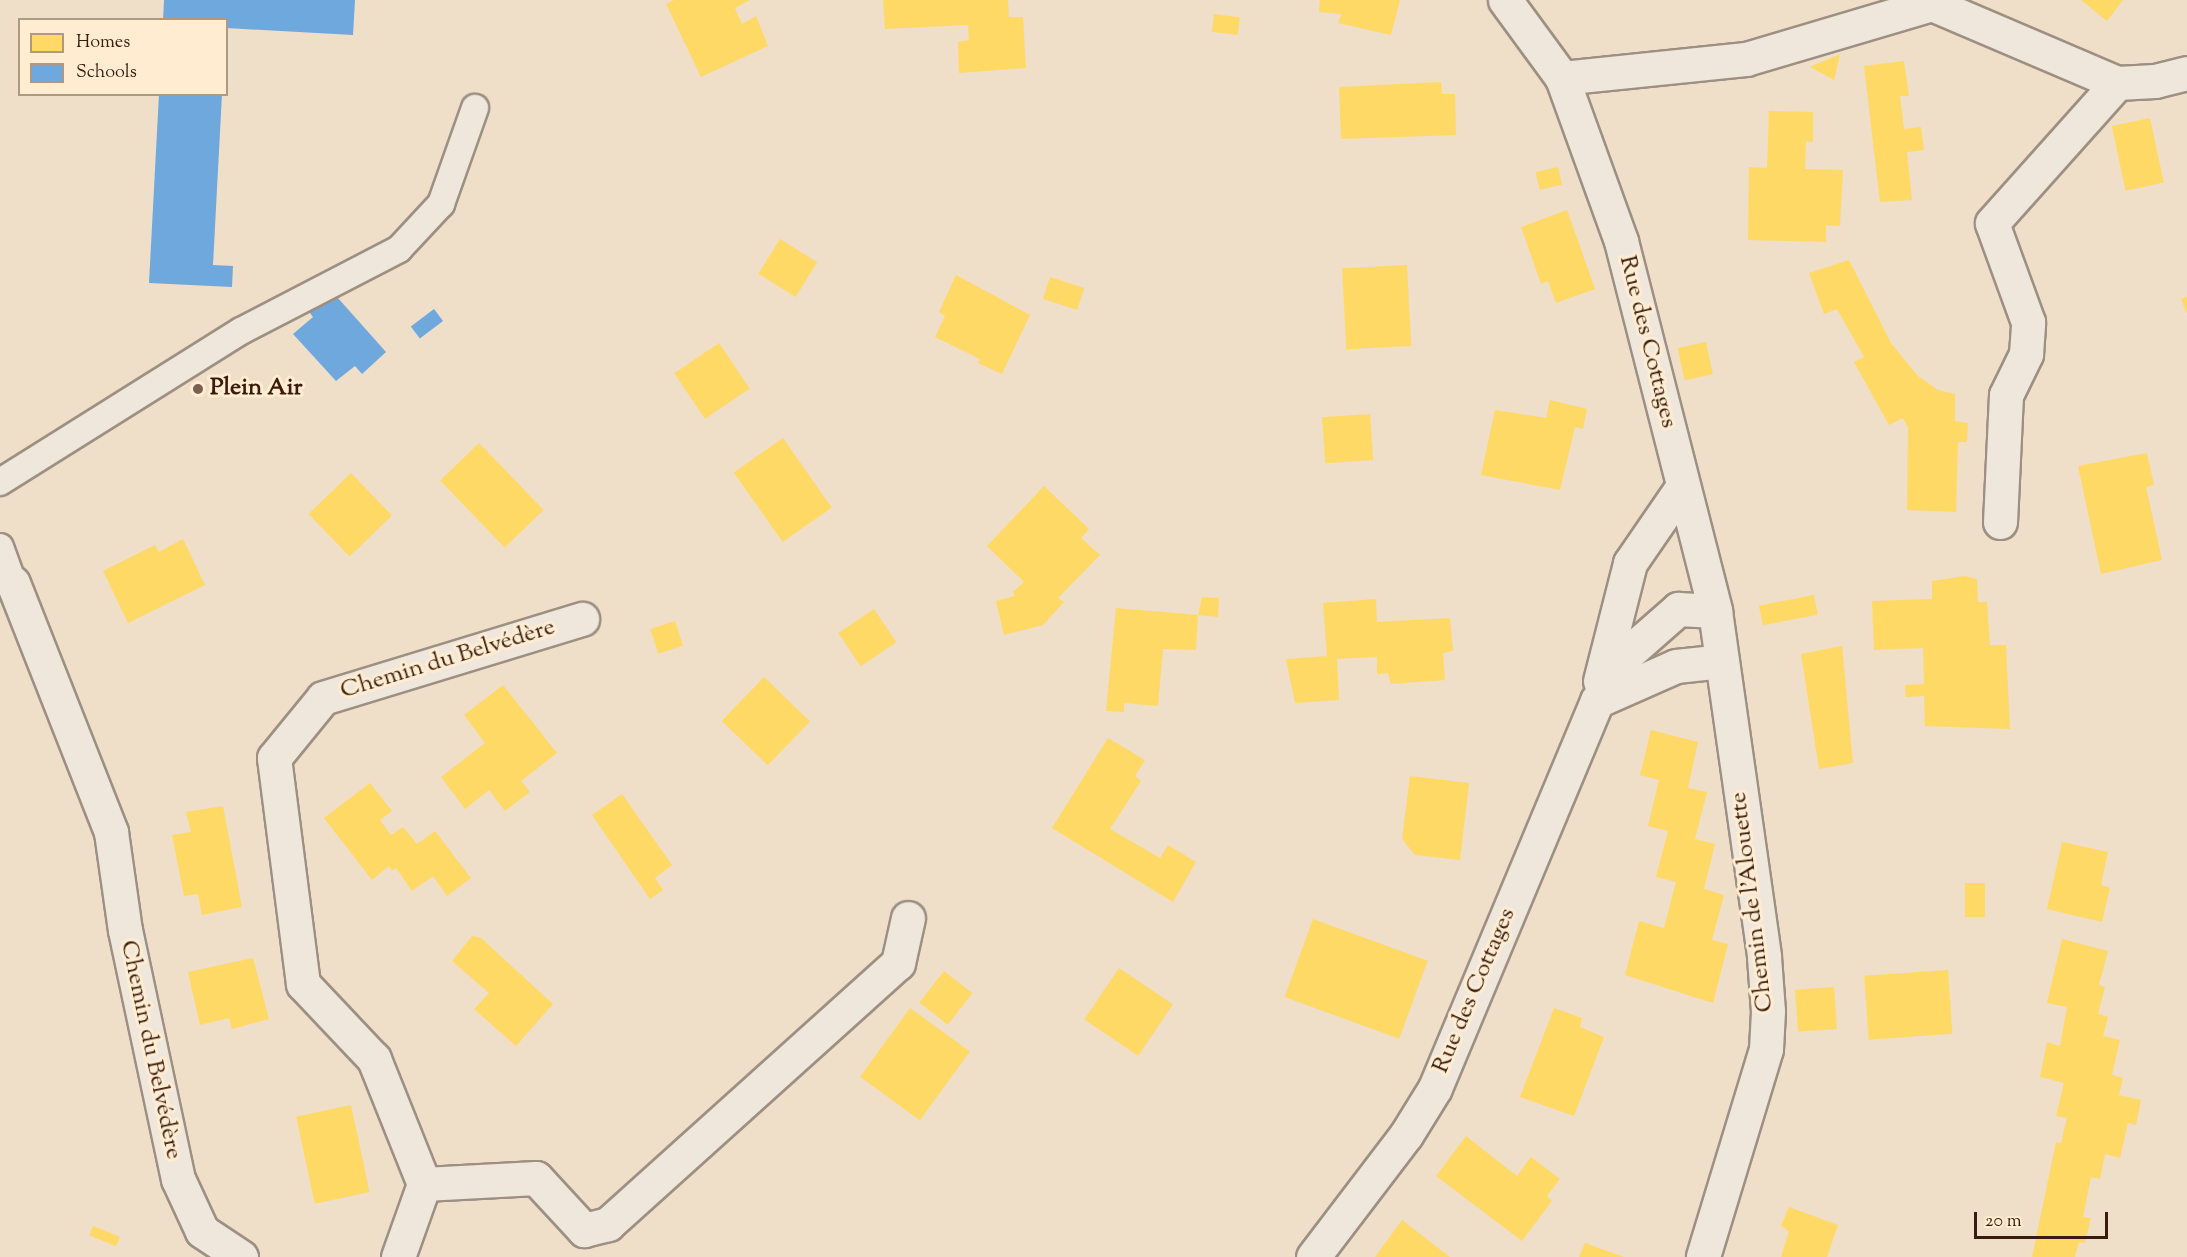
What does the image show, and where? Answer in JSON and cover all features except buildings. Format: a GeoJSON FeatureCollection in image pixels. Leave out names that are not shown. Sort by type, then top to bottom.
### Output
{"type":"FeatureCollection","features":[{"type":"Feature","properties":{"kind":"street"},"geometry":{"type":"LineString","coordinates":[[1505,0],[1562,78],[1746,59],[1932,4],[2117,83],[2155,81],[2187,73]]}},
{"type":"Feature","properties":{"kind":"street","name":"Rue des Cottages"},"geometry":{"type":"LineString","coordinates":[[1562,78],[1621,241],[1715,611]]}},
{"type":"Feature","properties":{"kind":"street"},"geometry":{"type":"LineString","coordinates":[[2000,522],[2006,395],[2026,354],[2028,322],[1992,223],[2117,83]]}},
{"type":"Feature","properties":{"kind":"street"},"geometry":{"type":"LineString","coordinates":[[1597,701],[1630,563],[1683,486]]}},
{"type":"Feature","properties":{"kind":"street","name":"Chemin du Belvédère"},"geometry":{"type":"LineString","coordinates":[[13,583],[111,832],[125,930],[178,1179],[202,1231],[241,1257]]}},
{"type":"Feature","properties":{"kind":"street"},"geometry":{"type":"LineString","coordinates":[[1597,701],[1628,653],[1678,609],[1715,611]]}},
{"type":"Feature","properties":{"kind":"street","name":"Chemin de l'Alouette"},"geometry":{"type":"LineString","coordinates":[[1703,1257],[1755,1093],[1766,1049],[1768,1011],[1715,611]]}},
{"type":"Feature","properties":{"kind":"street","name":"Chemin du Belvédère"},"geometry":{"type":"LineString","coordinates":[[424,1184],[374,1059],[303,984],[274,758],[323,698],[582,619]]}},
{"type":"Feature","properties":{"kind":"street"},"geometry":{"type":"LineString","coordinates":[[1597,701],[1676,666],[1722,661]]}},
{"type":"Feature","properties":{"kind":"street","name":"Rue des Cottages"},"geometry":{"type":"LineString","coordinates":[[1313,1257],[1406,1135],[1435,1088],[1597,701]]}},
{"type":"Feature","properties":{"kind":"street"},"geometry":{"type":"LineString","coordinates":[[398,1257],[424,1184],[536,1178],[584,1230],[608,1224],[898,963],[908,918]]}},
{"type":"Feature","properties":{"kind":"lane"},"geometry":{"type":"LineString","coordinates":[[0,483],[241,331],[399,249],[441,204],[475,108]]}},
{"type":"Feature","properties":{"kind":"lane"},"geometry":{"type":"LineString","coordinates":[[0,547],[13,583]]}},
{"type":"Feature","properties":{"kind":"place","name":"Plein Air"},"geometry":{"type":"Point","coordinates":[198,389]}}]}
